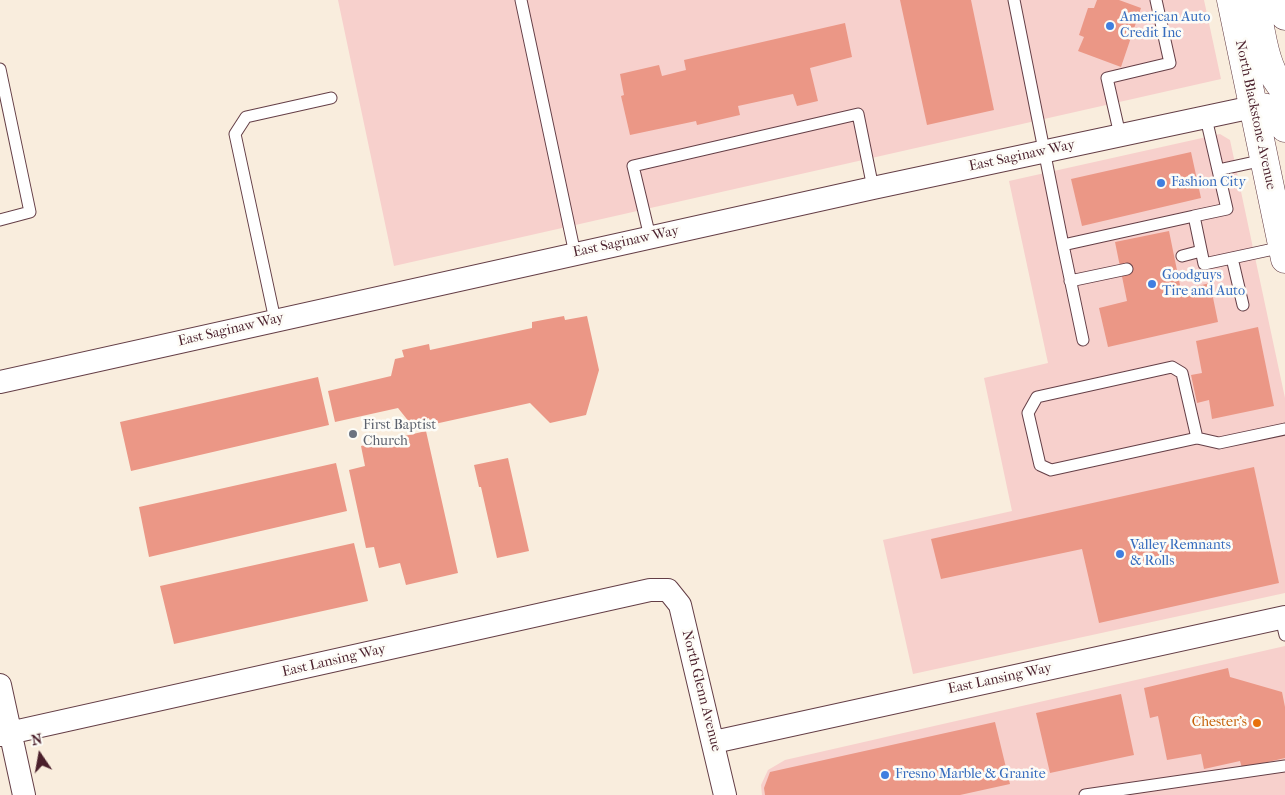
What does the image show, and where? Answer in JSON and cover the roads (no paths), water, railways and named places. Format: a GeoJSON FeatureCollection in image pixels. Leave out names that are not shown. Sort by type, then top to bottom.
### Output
{"type":"FeatureCollection","features":[{"type":"Feature","properties":{"kind":"main road","name":"North Blackstone Avenue"},"geometry":{"type":"LineString","coordinates":[[1231,0],[1284,253]]}},
{"type":"Feature","properties":{"kind":"main road"},"geometry":{"type":"LineString","coordinates":[[1255,0],[1271,70],[1278,84],[1285,90]]}},
{"type":"Feature","properties":{"kind":"main road"},"geometry":{"type":"LineString","coordinates":[[1282,0],[1285,16]]}},
{"type":"Feature","properties":{"kind":"main road"},"geometry":{"type":"LineString","coordinates":[[1254,107],[1268,106],[1274,109],[1285,128]]}},
{"type":"Feature","properties":{"kind":"street","name":"East Saginaw Way"},"geometry":{"type":"LineString","coordinates":[[0,382],[650,237],[1254,107]]}},
{"type":"Feature","properties":{"kind":"street","name":"East Lansing Way"},"geometry":{"type":"LineString","coordinates":[[5,734],[650,590],[668,590]]}},
{"type":"Feature","properties":{"kind":"street","name":"North Glenn Avenue"},"geometry":{"type":"LineString","coordinates":[[668,590],[680,605],[714,742],[725,795]]}},
{"type":"Feature","properties":{"kind":"street","name":"East Lansing Way"},"geometry":{"type":"LineString","coordinates":[[714,742],[1284,623]]}},
{"type":"Feature","properties":{"kind":"street"},"geometry":{"type":"LineString","coordinates":[[0,685],[5,734],[24,795]]}},
{"type":"Feature","properties":{"kind":"lane"},"geometry":{"type":"LineString","coordinates":[[521,0],[575,254]]}},
{"type":"Feature","properties":{"kind":"lane"},"geometry":{"type":"LineString","coordinates":[[1014,0],[1043,151],[1083,340]]}},
{"type":"Feature","properties":{"kind":"lane"},"geometry":{"type":"LineString","coordinates":[[1120,135],[1107,78],[1170,63],[1156,0]]}},
{"type":"Feature","properties":{"kind":"lane"},"geometry":{"type":"LineString","coordinates":[[0,69],[30,212],[0,220]]}},
{"type":"Feature","properties":{"kind":"lane"},"geometry":{"type":"LineString","coordinates":[[275,320],[235,134],[246,117],[331,98]]}},
{"type":"Feature","properties":{"kind":"lane"},"geometry":{"type":"LineString","coordinates":[[650,237],[634,166],[858,114],[874,188]]}},
{"type":"Feature","properties":{"kind":"lane"},"geometry":{"type":"LineString","coordinates":[[1063,245],[1227,209],[1206,118]]}},
{"type":"Feature","properties":{"kind":"lane"},"geometry":{"type":"LineString","coordinates":[[1218,170],[1264,160]]}},
{"type":"Feature","properties":{"kind":"lane"},"geometry":{"type":"LineString","coordinates":[[1194,216],[1204,264],[1232,258],[1284,253]]}},
{"type":"Feature","properties":{"kind":"lane"},"geometry":{"type":"LineString","coordinates":[[1182,256],[1202,251]]}},
{"type":"Feature","properties":{"kind":"lane"},"geometry":{"type":"LineString","coordinates":[[1232,258],[1243,305]]}},
{"type":"Feature","properties":{"kind":"lane"},"geometry":{"type":"LineString","coordinates":[[1070,281],[1127,268]]}},
{"type":"Feature","properties":{"kind":"lane"},"geometry":{"type":"LineString","coordinates":[[1196,438],[1182,373],[1172,367],[1037,397],[1028,413],[1040,465],[1051,470],[1196,438],[1219,443],[1285,429]]}},
{"type":"Feature","properties":{"kind":"lane"},"geometry":{"type":"LineString","coordinates":[[1086,795],[1285,766]]}},
{"type":"Feature","properties":{"kind":"place","name":"American Auto Credit Inc"},"geometry":{"type":"Point","coordinates":[1110,26]}},
{"type":"Feature","properties":{"kind":"place","name":"Fashion City"},"geometry":{"type":"Point","coordinates":[1161,183]}},
{"type":"Feature","properties":{"kind":"place","name":"Goodguys Tire and Auto"},"geometry":{"type":"Point","coordinates":[1152,284]}},
{"type":"Feature","properties":{"kind":"place","name":"First Baptist Church"},"geometry":{"type":"Point","coordinates":[353,434]}},
{"type":"Feature","properties":{"kind":"place","name":"Valley Remnants & Rolls"},"geometry":{"type":"Point","coordinates":[1120,554]}},
{"type":"Feature","properties":{"kind":"place","name":"Chester's"},"geometry":{"type":"Point","coordinates":[1257,723]}},
{"type":"Feature","properties":{"kind":"place","name":"Fresno Marble & Granite"},"geometry":{"type":"Point","coordinates":[885,775]}}]}
